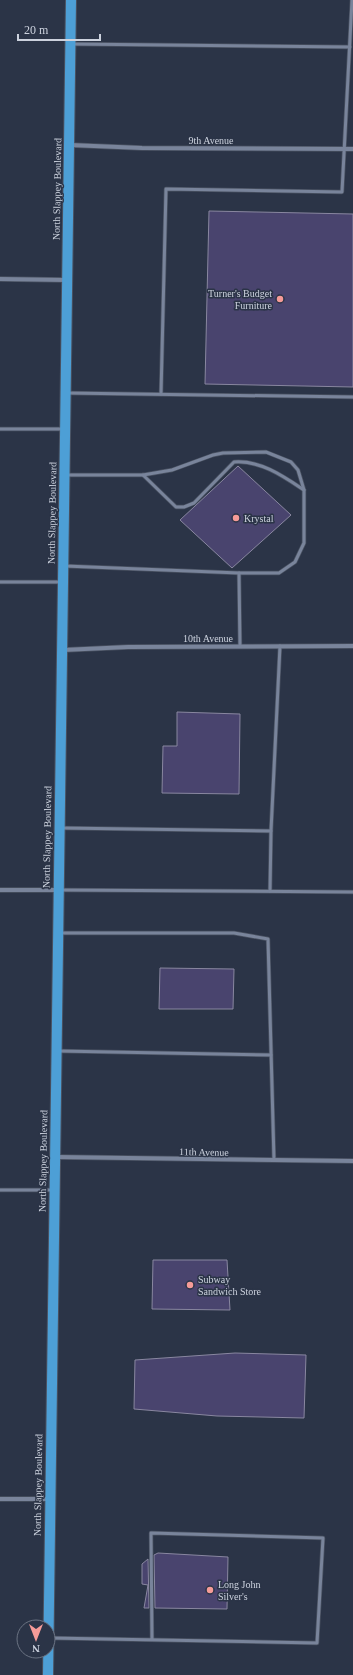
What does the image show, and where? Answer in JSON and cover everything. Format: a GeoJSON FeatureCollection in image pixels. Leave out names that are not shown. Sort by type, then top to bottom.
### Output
{"type":"FeatureCollection","features":[{"type":"Feature","properties":{"kind":"main road","name":"North Slappey Boulevard"},"geometry":{"type":"LineString","coordinates":[[48,1619],[71,0]]}},
{"type":"Feature","properties":{"kind":"main road","name":"North Slappey Boulevard"},"geometry":{"type":"LineString","coordinates":[[48,1659],[48,1675]]}},
{"type":"Feature","properties":{"kind":"street","name":"9th Avenue"},"geometry":{"type":"LineString","coordinates":[[69,146],[142,148],[353,149]]}},
{"type":"Feature","properties":{"kind":"street"},"geometry":{"type":"LineString","coordinates":[[0,279],[67,280]]}},
{"type":"Feature","properties":{"kind":"street","name":"10th Avenue"},"geometry":{"type":"LineString","coordinates":[[62,650],[128,647],[353,646]]}},
{"type":"Feature","properties":{"kind":"street"},"geometry":{"type":"LineString","coordinates":[[0,890],[59,890]]}},
{"type":"Feature","properties":{"kind":"street","name":"11th Avenue"},"geometry":{"type":"LineString","coordinates":[[55,1157],[353,1161]]}},
{"type":"Feature","properties":{"kind":"street"},"geometry":{"type":"LineString","coordinates":[[0,1499],[50,1499]]}},
{"type":"Feature","properties":{"kind":"lane"},"geometry":{"type":"LineString","coordinates":[[161,394],[166,189],[342,192],[346,149],[352,0]]}},
{"type":"Feature","properties":{"kind":"lane"},"geometry":{"type":"LineString","coordinates":[[70,44],[350,47]]}},
{"type":"Feature","properties":{"kind":"lane"},"geometry":{"type":"LineString","coordinates":[[66,393],[353,397]]}},
{"type":"Feature","properties":{"kind":"lane"},"geometry":{"type":"LineString","coordinates":[[0,429],[65,429]]}},
{"type":"Feature","properties":{"kind":"lane"},"geometry":{"type":"LineString","coordinates":[[63,566],[239,573],[279,572],[295,562],[304,543],[304,490],[298,470],[291,462],[266,452],[224,452],[172,470],[143,475],[65,475]]}},
{"type":"Feature","properties":{"kind":"lane"},"geometry":{"type":"LineString","coordinates":[[143,475],[176,507],[184,507],[194,503],[234,462],[246,462],[261,466],[286,477],[304,490]]}},
{"type":"Feature","properties":{"kind":"lane"},"geometry":{"type":"LineString","coordinates":[[239,573],[240,646]]}},
{"type":"Feature","properties":{"kind":"lane"},"geometry":{"type":"LineString","coordinates":[[0,582],[63,582]]}},
{"type":"Feature","properties":{"kind":"lane"},"geometry":{"type":"LineString","coordinates":[[270,891],[271,831],[280,646]]}},
{"type":"Feature","properties":{"kind":"lane"},"geometry":{"type":"LineString","coordinates":[[60,828],[271,831]]}},
{"type":"Feature","properties":{"kind":"lane"},"geometry":{"type":"LineString","coordinates":[[59,890],[353,892]]}},
{"type":"Feature","properties":{"kind":"lane"},"geometry":{"type":"LineString","coordinates":[[58,933],[234,934],[268,939],[274,1160]]}},
{"type":"Feature","properties":{"kind":"lane"},"geometry":{"type":"LineString","coordinates":[[56,1051],[271,1055]]}},
{"type":"Feature","properties":{"kind":"lane"},"geometry":{"type":"LineString","coordinates":[[0,1190],[54,1190]]}},
{"type":"Feature","properties":{"kind":"lane"},"geometry":{"type":"LineString","coordinates":[[56,1638],[152,1640],[317,1643],[323,1538],[151,1533],[152,1640]]}},
{"type":"Feature","properties":{"kind":"building","name":"Turner's Budget Furniture"},"geometry":{"type":"Polygon","coordinates":[[[209,211],[353,214],[353,387],[205,384],[209,211]]]}},
{"type":"Feature","properties":{"kind":"building","name":"Krystal"},"geometry":{"type":"Polygon","coordinates":[[[238,466],[291,515],[232,568],[180,520],[238,466]]]}},
{"type":"Feature","properties":{"kind":"building"},"geometry":{"type":"Polygon","coordinates":[[[177,712],[240,714],[239,794],[162,793],[163,746],[177,746],[177,712]]]}},
{"type":"Feature","properties":{"kind":"building"},"geometry":{"type":"Polygon","coordinates":[[[160,968],[234,969],[233,1009],[159,1009],[160,968]]]}},
{"type":"Feature","properties":{"kind":"building","name":"Subway Sandwich Store"},"geometry":{"type":"Polygon","coordinates":[[[153,1260],[227,1260],[230,1310],[152,1309],[153,1260]]]}},
{"type":"Feature","properties":{"kind":"building"},"geometry":{"type":"Polygon","coordinates":[[[235,1353],[306,1355],[304,1418],[217,1416],[134,1409],[135,1360],[235,1353]]]}},
{"type":"Feature","properties":{"kind":"building"},"geometry":{"type":"Polygon","coordinates":[[[158,1553],[228,1557],[227,1609],[155,1608],[154,1555],[158,1553]]]}},
{"type":"Feature","properties":{"kind":"building"},"geometry":{"type":"Polygon","coordinates":[[[148,1559],[149,1608],[144,1608],[148,1585],[142,1584],[142,1564],[148,1559]]]}},
{"type":"Feature","properties":{"kind":"place","name":"Turner's Budget Furniture"},"geometry":{"type":"Point","coordinates":[280,299]}},
{"type":"Feature","properties":{"kind":"place","name":"Krystal"},"geometry":{"type":"Point","coordinates":[236,518]}},
{"type":"Feature","properties":{"kind":"place","name":"Subway Sandwich Store"},"geometry":{"type":"Point","coordinates":[190,1285]}},
{"type":"Feature","properties":{"kind":"place","name":"Long John Silver's"},"geometry":{"type":"Point","coordinates":[210,1590]}}]}
